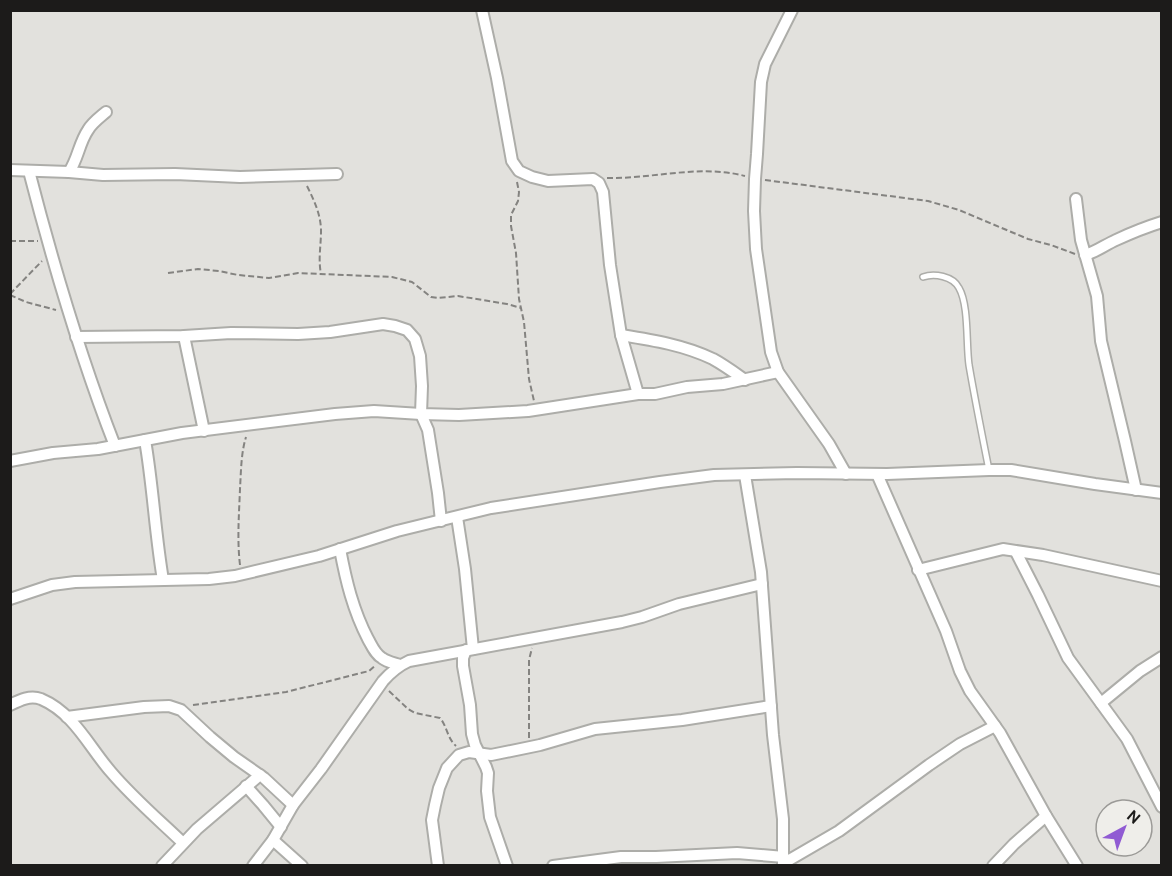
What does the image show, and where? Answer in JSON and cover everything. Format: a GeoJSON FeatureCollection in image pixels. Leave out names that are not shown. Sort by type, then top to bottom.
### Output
{"type":"FeatureCollection","features":[{"type":"Feature","properties":{"kind":"street"},"geometry":{"type":"LineString","coordinates":[[482,10],[512,161],[519,171],[548,181],[593,179],[599,183],[603,192],[610,265],[621,335],[638,394]]}},
{"type":"Feature","properties":{"kind":"street"},"geometry":{"type":"LineString","coordinates":[[792,10],[765,64],[761,82],[754,211],[756,249],[771,352],[778,372],[829,444],[846,474]]}},
{"type":"Feature","properties":{"kind":"street"},"geometry":{"type":"LineString","coordinates":[[69,172],[88,130],[106,112]]}},
{"type":"Feature","properties":{"kind":"street"},"geometry":{"type":"LineString","coordinates":[[10,170],[104,175],[175,174],[240,177],[337,174]]}},
{"type":"Feature","properties":{"kind":"street"},"geometry":{"type":"LineString","coordinates":[[29,171],[68,312],[93,390],[115,446]]}},
{"type":"Feature","properties":{"kind":"street"},"geometry":{"type":"LineString","coordinates":[[1076,199],[1081,240],[1097,296],[1101,341],[1136,490]]}},
{"type":"Feature","properties":{"kind":"street"},"geometry":{"type":"LineString","coordinates":[[1086,257],[1139,229],[1161,222]]}},
{"type":"Feature","properties":{"kind":"street"},"geometry":{"type":"LineString","coordinates":[[76,337],[231,333],[298,334],[383,324],[407,330],[415,339],[420,356],[421,414],[428,430],[441,521]]}},
{"type":"Feature","properties":{"kind":"street"},"geometry":{"type":"LineString","coordinates":[[621,335],[675,345],[702,354],[716,360],[745,380]]}},
{"type":"Feature","properties":{"kind":"street"},"geometry":{"type":"LineString","coordinates":[[184,336],[204,431]]}},
{"type":"Feature","properties":{"kind":"street"},"geometry":{"type":"LineString","coordinates":[[10,460],[251,424],[374,411],[459,415],[536,410],[638,394],[655,394],[687,387],[723,384],[778,372]]}},
{"type":"Feature","properties":{"kind":"street"},"geometry":{"type":"LineString","coordinates":[[145,440],[163,579]]}},
{"type":"Feature","properties":{"kind":"street"},"geometry":{"type":"LineString","coordinates":[[10,598],[52,585],[75,582],[209,579],[241,574],[319,556],[397,531],[490,508],[714,475],[1011,470],[1161,493]]}},
{"type":"Feature","properties":{"kind":"street"},"geometry":{"type":"LineString","coordinates":[[877,474],[970,691],[1013,754],[1046,816],[1077,866]]}},
{"type":"Feature","properties":{"kind":"street"},"geometry":{"type":"LineString","coordinates":[[745,475],[762,584],[771,706],[783,819],[784,862]]}},
{"type":"Feature","properties":{"kind":"street"},"geometry":{"type":"LineString","coordinates":[[457,517],[465,569],[470,649],[463,658],[463,666],[470,705],[472,734],[488,773],[487,791],[490,817],[507,866]]}},
{"type":"Feature","properties":{"kind":"street"},"geometry":{"type":"LineString","coordinates":[[340,549],[349,594],[374,651],[381,658],[400,665]]}},
{"type":"Feature","properties":{"kind":"street"},"geometry":{"type":"LineString","coordinates":[[918,570],[1003,549],[1043,555],[1161,581]]}},
{"type":"Feature","properties":{"kind":"street"},"geometry":{"type":"LineString","coordinates":[[1016,552],[1068,658],[1127,739],[1161,807]]}},
{"type":"Feature","properties":{"kind":"street"},"geometry":{"type":"LineString","coordinates":[[253,866],[273,840],[293,805],[383,681],[400,665],[409,661],[470,649],[622,622],[679,604],[762,584]]}},
{"type":"Feature","properties":{"kind":"street"},"geometry":{"type":"LineString","coordinates":[[1101,703],[1161,657]]}},
{"type":"Feature","properties":{"kind":"street"},"geometry":{"type":"LineString","coordinates":[[10,705],[27,698],[37,698],[68,717],[129,791],[183,843]]}},
{"type":"Feature","properties":{"kind":"street"},"geometry":{"type":"LineString","coordinates":[[68,717],[169,706],[179,709],[293,805]]}},
{"type":"Feature","properties":{"kind":"street"},"geometry":{"type":"LineString","coordinates":[[438,866],[432,820],[435,805],[447,768],[454,758],[464,752],[491,755],[596,729],[682,720],[771,706]]}},
{"type":"Feature","properties":{"kind":"street"},"geometry":{"type":"LineString","coordinates":[[554,866],[621,857],[737,853],[784,862],[839,831],[960,744],[995,726]]}},
{"type":"Feature","properties":{"kind":"street"},"geometry":{"type":"LineString","coordinates":[[162,866],[183,843],[260,776]]}},
{"type":"Feature","properties":{"kind":"street"},"geometry":{"type":"LineString","coordinates":[[246,786],[281,827]]}},
{"type":"Feature","properties":{"kind":"street"},"geometry":{"type":"LineString","coordinates":[[993,866],[1046,816]]}},
{"type":"Feature","properties":{"kind":"street"},"geometry":{"type":"LineString","coordinates":[[273,840],[302,866]]}},
{"type":"Feature","properties":{"kind":"lane"},"geometry":{"type":"LineString","coordinates":[[922,277],[929,275],[951,279],[959,286],[964,301],[969,363],[989,470]]}},
{"type":"Feature","properties":{"kind":"path"},"geometry":{"type":"LineString","coordinates":[[512,161],[519,192],[511,226],[530,386],[536,410]]}},
{"type":"Feature","properties":{"kind":"path"},"geometry":{"type":"LineString","coordinates":[[593,179],[623,179],[686,171],[728,172],[755,179],[928,201],[959,210],[1028,239],[1086,257]]}},
{"type":"Feature","properties":{"kind":"path"},"geometry":{"type":"LineString","coordinates":[[301,176],[320,219],[321,274]]}},
{"type":"Feature","properties":{"kind":"path"},"geometry":{"type":"LineString","coordinates":[[10,241],[47,240]]}},
{"type":"Feature","properties":{"kind":"path"},"geometry":{"type":"LineString","coordinates":[[50,253],[10,295],[42,307],[68,312]]}},
{"type":"Feature","properties":{"kind":"path"},"geometry":{"type":"LineString","coordinates":[[168,273],[198,269],[269,278],[298,273],[402,279],[412,282],[431,297],[458,296],[521,308]]}},
{"type":"Feature","properties":{"kind":"path"},"geometry":{"type":"LineString","coordinates":[[241,574],[238,547],[242,465],[245,441],[251,424]]}},
{"type":"Feature","properties":{"kind":"path"},"geometry":{"type":"LineString","coordinates":[[530,747],[529,660],[535,638]]}},
{"type":"Feature","properties":{"kind":"path"},"geometry":{"type":"LineString","coordinates":[[179,709],[300,689],[369,671],[378,664],[381,658]]}},
{"type":"Feature","properties":{"kind":"path"},"geometry":{"type":"LineString","coordinates":[[383,681],[391,693],[408,709],[415,713],[440,717],[453,744],[464,752]]}}]}
